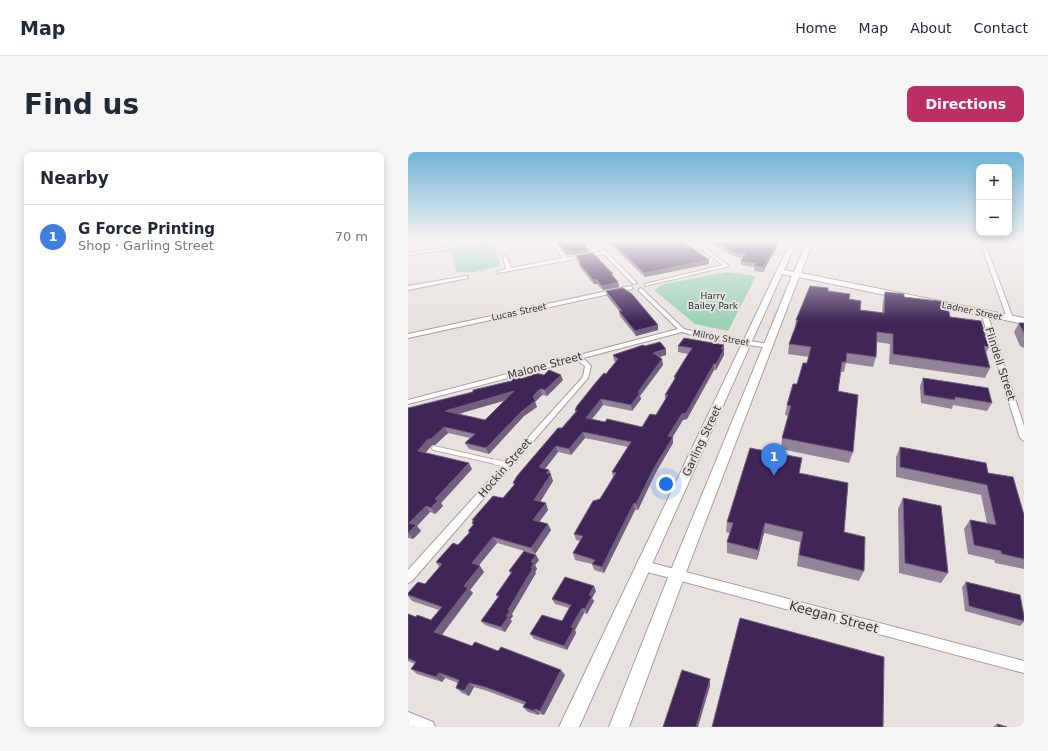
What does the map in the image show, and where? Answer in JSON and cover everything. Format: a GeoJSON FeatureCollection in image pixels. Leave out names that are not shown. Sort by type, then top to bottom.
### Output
{"type":"FeatureCollection","features":[{"type":"Feature","properties":{"kind":"street"},"geometry":{"type":"LineString","coordinates":[[498,272],[521,268]]}},
{"type":"Feature","properties":{"kind":"street"},"geometry":{"type":"LineString","coordinates":[[620,268],[635,283]]}},
{"type":"Feature","properties":{"kind":"street"},"geometry":{"type":"LineString","coordinates":[[647,285],[647,287],[641,290],[630,288],[630,286],[635,283],[647,285],[719,268]]}},
{"type":"Feature","properties":{"kind":"street"},"geometry":{"type":"LineString","coordinates":[[619,727],[677,575],[800,268]]}},
{"type":"Feature","properties":{"kind":"street"},"geometry":{"type":"LineString","coordinates":[[992,268],[1010,318]]}},
{"type":"Feature","properties":{"kind":"street","name":"Ladner Street"},"geometry":{"type":"LineString","coordinates":[[779,270],[1024,321]]}},
{"type":"Feature","properties":{"kind":"street","name":"Garling Street"},"geometry":{"type":"LineString","coordinates":[[569,727],[779,270]]}},
{"type":"Feature","properties":{"kind":"street"},"geometry":{"type":"LineString","coordinates":[[408,288],[466,277]]}},
{"type":"Feature","properties":{"kind":"street","name":"Lucas Street"},"geometry":{"type":"LineString","coordinates":[[408,336],[630,288]]}},
{"type":"Feature","properties":{"kind":"street","name":"Milroy Street"},"geometry":{"type":"LineString","coordinates":[[641,290],[682,330],[699,335],[769,346]]}},
{"type":"Feature","properties":{"kind":"street","name":"Flindell Street"},"geometry":{"type":"LineString","coordinates":[[984,313],[1024,438]]}},
{"type":"Feature","properties":{"kind":"street","name":"Malone Street"},"geometry":{"type":"LineString","coordinates":[[408,402],[682,330]]}},
{"type":"Feature","properties":{"kind":"street","name":"Hockin Street"},"geometry":{"type":"LineString","coordinates":[[408,578],[586,377],[588,366],[578,357]]}},
{"type":"Feature","properties":{"kind":"street","name":"Keegan Street"},"geometry":{"type":"LineString","coordinates":[[644,566],[1024,667]]}},
{"type":"Feature","properties":{"kind":"street"},"geometry":{"type":"LineString","coordinates":[[408,719],[423,726]]}},
{"type":"Feature","properties":{"kind":"lane"},"geometry":{"type":"LineString","coordinates":[[434,448],[507,465]]}},
{"type":"Feature","properties":{"kind":"green space"},"geometry":{"type":"Polygon","coordinates":[[[456,268],[493,268],[474,272],[457,272],[456,268]]]}},
{"type":"Feature","properties":{"kind":"green space","name":"Harry Bailey Park"},"geometry":{"type":"Polygon","coordinates":[[[728,272],[756,276],[728,331],[695,324],[654,290],[664,284],[728,272]]]}},
{"type":"Feature","properties":{"kind":"building"},"geometry":{"type":"Polygon","coordinates":[[[583,268],[607,268],[618,282],[602,286],[596,279],[593,280],[583,268]]]}},
{"type":"Feature","properties":{"kind":"building"},"geometry":{"type":"Polygon","coordinates":[[[639,268],[670,268],[644,273],[639,268]]]}},
{"type":"Feature","properties":{"kind":"building"},"geometry":{"type":"Polygon","coordinates":[[[810,286],[828,288],[828,291],[850,294],[849,299],[861,301],[860,310],[884,313],[885,292],[904,294],[904,297],[947,302],[950,317],[981,321],[989,347],[984,346],[990,368],[893,354],[893,334],[877,332],[876,357],[847,353],[846,362],[842,362],[838,391],[858,395],[853,452],[782,438],[791,406],[787,405],[793,384],[797,384],[803,363],[807,363],[811,347],[789,344],[798,320],[796,320],[810,286]]]}},
{"type":"Feature","properties":{"kind":"building"},"geometry":{"type":"Polygon","coordinates":[[[623,288],[632,294],[658,325],[635,331],[619,311],[622,311],[606,291],[623,288]]]}},
{"type":"Feature","properties":{"kind":"building"},"geometry":{"type":"Polygon","coordinates":[[[1019,323],[1024,323],[1024,333],[1019,323]]]}},
{"type":"Feature","properties":{"kind":"building"},"geometry":{"type":"Polygon","coordinates":[[[684,338],[724,345],[721,349],[724,349],[686,413],[682,414],[668,436],[673,437],[654,468],[636,504],[634,503],[602,567],[592,564],[595,560],[573,553],[583,536],[574,534],[593,501],[600,499],[616,473],[612,472],[631,442],[583,432],[569,449],[556,446],[539,467],[549,470],[546,473],[551,474],[534,500],[546,503],[533,520],[548,524],[531,548],[493,537],[472,563],[480,566],[464,586],[468,588],[434,632],[472,646],[475,642],[498,651],[501,647],[561,670],[540,711],[535,709],[534,711],[523,707],[526,702],[485,687],[469,683],[464,691],[456,688],[459,680],[439,673],[436,677],[411,669],[416,662],[408,658],[408,614],[416,617],[417,615],[431,620],[442,607],[408,595],[408,593],[418,582],[425,584],[442,564],[436,562],[453,543],[458,545],[470,532],[468,531],[474,524],[472,523],[474,520],[472,520],[493,496],[503,498],[515,484],[513,483],[517,476],[558,428],[562,428],[577,411],[575,410],[577,406],[597,381],[604,373],[606,374],[618,359],[613,355],[643,345],[645,346],[660,342],[666,349],[653,353],[662,359],[638,392],[640,393],[631,405],[601,399],[586,418],[605,422],[607,419],[642,427],[650,414],[656,415],[668,395],[665,395],[676,377],[674,377],[692,348],[678,346],[684,338]]]}},
{"type":"Feature","properties":{"kind":"building"},"geometry":{"type":"Polygon","coordinates":[[[549,370],[561,375],[545,390],[540,389],[533,396],[535,401],[522,411],[486,448],[465,443],[475,434],[444,427],[431,439],[428,439],[418,451],[469,463],[435,499],[438,500],[431,508],[426,506],[409,523],[416,525],[408,533],[408,408],[473,392],[473,390],[511,381],[514,378],[524,378],[536,373],[544,375],[549,370]],[[514,391],[445,411],[485,420],[514,391]]]}},
{"type":"Feature","properties":{"kind":"building"},"geometry":{"type":"Polygon","coordinates":[[[923,378],[988,388],[992,403],[955,397],[955,400],[924,395],[923,378]]]}},
{"type":"Feature","properties":{"kind":"building"},"geometry":{"type":"Polygon","coordinates":[[[900,447],[986,463],[988,473],[1013,477],[1024,515],[1024,559],[1002,554],[1001,551],[974,545],[970,520],[996,525],[987,485],[900,467],[900,447]]]}},
{"type":"Feature","properties":{"kind":"building"},"geometry":{"type":"Polygon","coordinates":[[[750,448],[802,458],[799,473],[848,483],[844,532],[865,537],[864,571],[799,555],[803,532],[765,523],[758,550],[727,542],[733,523],[727,522],[750,448]]]}},
{"type":"Feature","properties":{"kind":"building"},"geometry":{"type":"Polygon","coordinates":[[[903,498],[941,506],[948,573],[905,563],[903,498]]]}},
{"type":"Feature","properties":{"kind":"building"},"geometry":{"type":"Polygon","coordinates":[[[524,551],[536,555],[531,562],[534,563],[531,568],[533,568],[508,610],[510,611],[506,616],[508,617],[501,627],[481,621],[499,596],[496,595],[512,572],[509,571],[524,551]]]}},
{"type":"Feature","properties":{"kind":"building"},"geometry":{"type":"Polygon","coordinates":[[[565,577],[594,586],[589,595],[592,596],[585,609],[582,608],[571,627],[574,628],[564,646],[530,634],[542,615],[562,621],[571,605],[552,599],[565,577]]]}},
{"type":"Feature","properties":{"kind":"building"},"geometry":{"type":"Polygon","coordinates":[[[966,582],[1020,595],[1024,621],[969,606],[966,582]]]}},
{"type":"Feature","properties":{"kind":"building"},"geometry":{"type":"Polygon","coordinates":[[[740,618],[884,657],[883,727],[712,727],[740,618]]]}},
{"type":"Feature","properties":{"kind":"building"},"geometry":{"type":"Polygon","coordinates":[[[682,670],[710,679],[696,727],[663,727],[682,670]]]}},
{"type":"Feature","properties":{"kind":"building"},"geometry":{"type":"Polygon","coordinates":[[[997,724],[1007,727],[998,727],[997,724]]]}},
{"type":"Feature","properties":{"kind":"place","name":"G Force Printing"},"geometry":{"type":"Point","coordinates":[774,476]}}]}
